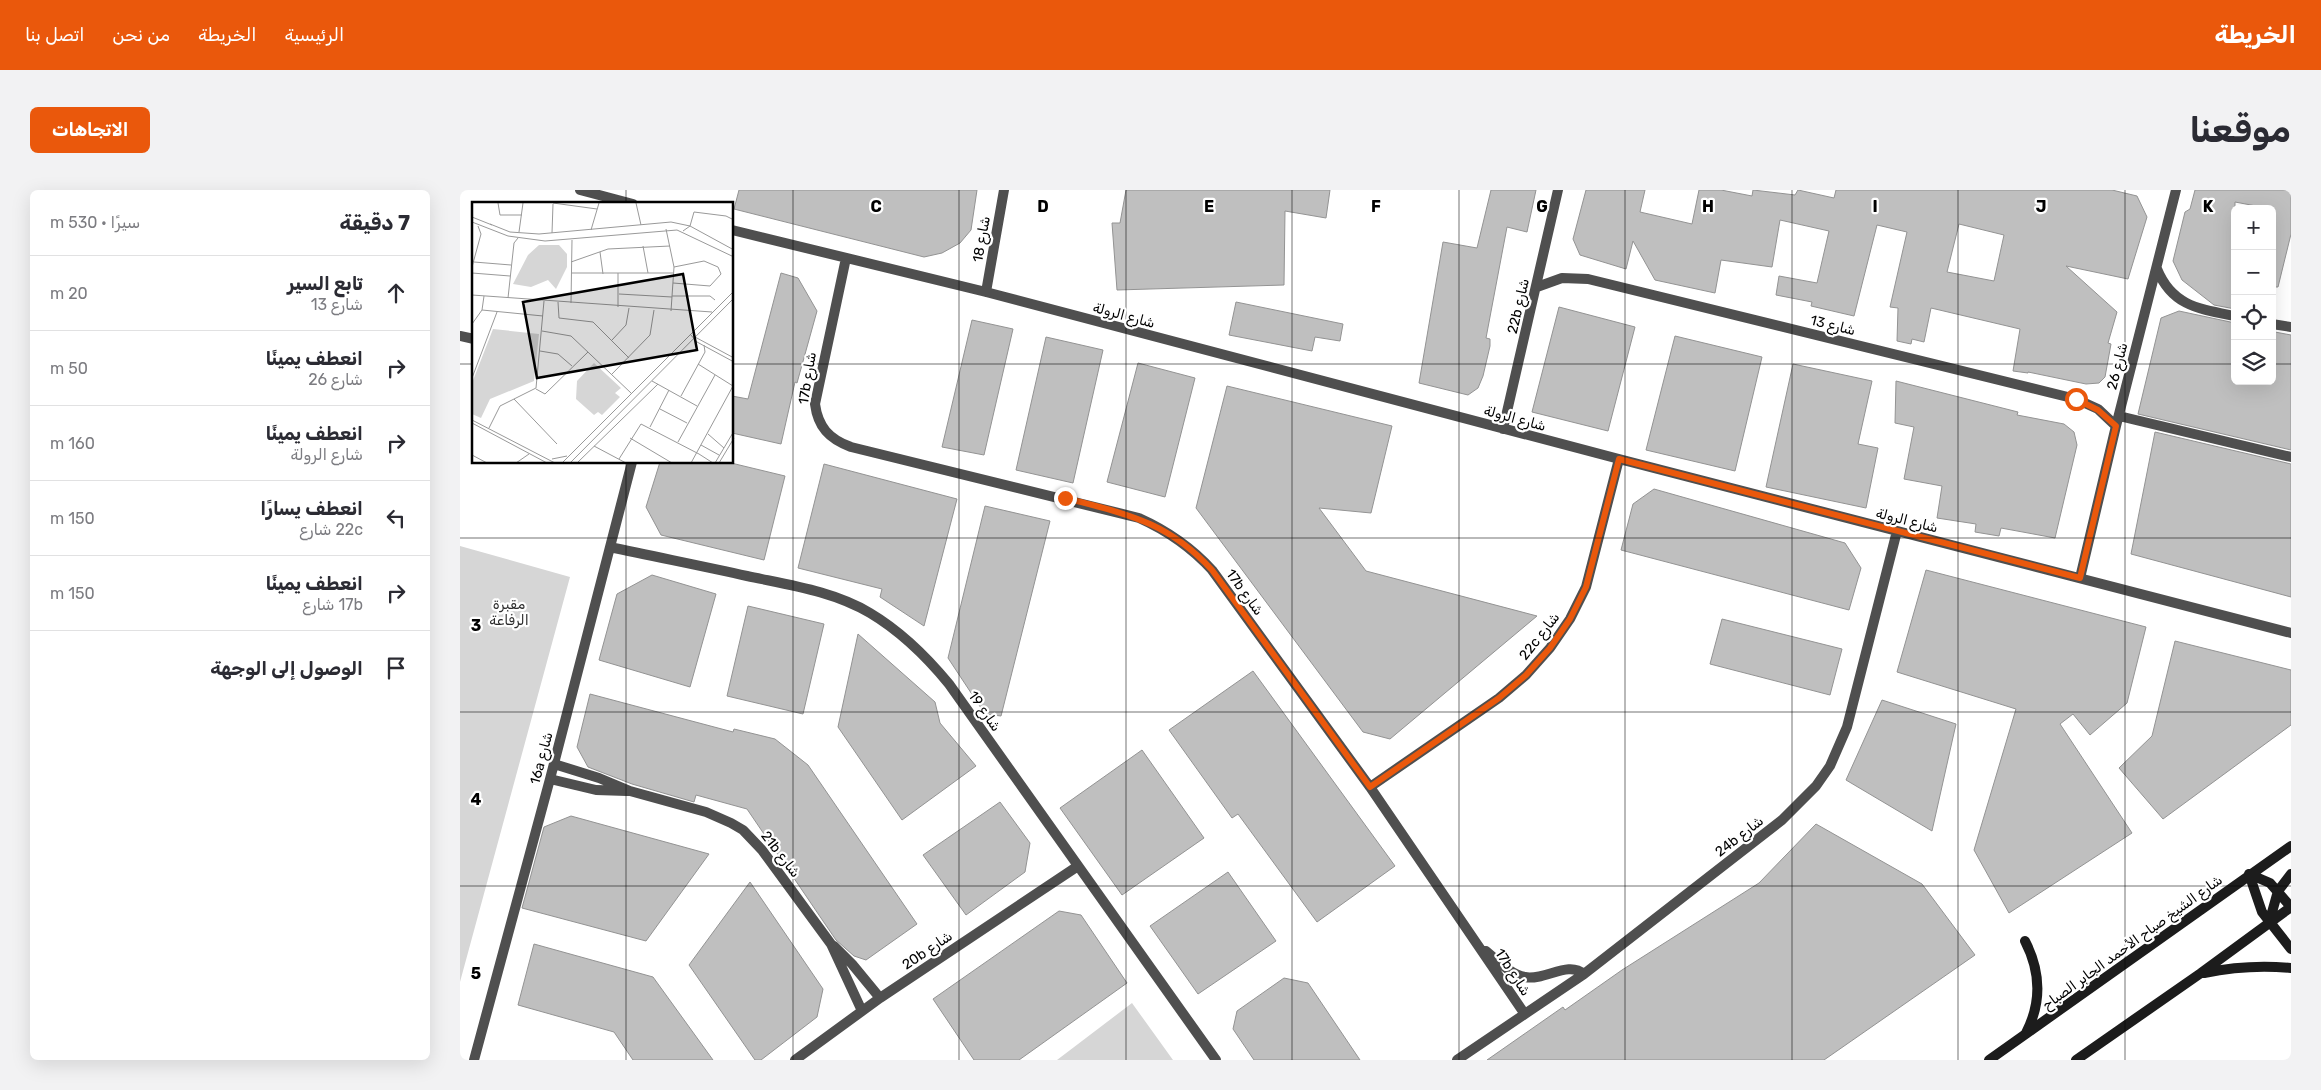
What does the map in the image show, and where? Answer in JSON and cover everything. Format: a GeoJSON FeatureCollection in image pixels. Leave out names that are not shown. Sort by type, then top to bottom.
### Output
{"type":"FeatureCollection","features":[{"type":"Feature","properties":{"kind":"main road","name":"شارع الشيخ صباح الأحمد الجابر الصباح"},"geometry":{"type":"LineString","coordinates":[[1989,1060],[2291,846]]}},
{"type":"Feature","properties":{"kind":"main road"},"geometry":{"type":"LineString","coordinates":[[2076,1060],[2201,973],[2291,907],[2278,891],[2262,879],[2249,874]]}},
{"type":"Feature","properties":{"kind":"main road"},"geometry":{"type":"LineString","coordinates":[[2249,874],[2256,900],[2269,923],[2291,949]]}},
{"type":"Feature","properties":{"kind":"main road"},"geometry":{"type":"LineString","coordinates":[[2269,923],[2278,891],[2291,874]]}},
{"type":"Feature","properties":{"kind":"main road"},"geometry":{"type":"LineString","coordinates":[[2024,1036],[2032,1020],[2038,986],[2036,968],[2025,941]]}},
{"type":"Feature","properties":{"kind":"main road"},"geometry":{"type":"LineString","coordinates":[[2201,973],[2233,967],[2266,966],[2291,968]]}},
{"type":"Feature","properties":{"kind":"street"},"geometry":{"type":"LineString","coordinates":[[580,190],[625,202]]}},
{"type":"Feature","properties":{"kind":"street","name":"شارع 18"},"geometry":{"type":"LineString","coordinates":[[986,292],[1004,190]]}},
{"type":"Feature","properties":{"kind":"street","name":"22b شارع"},"geometry":{"type":"LineString","coordinates":[[1503,429],[1558,190]]}},
{"type":"Feature","properties":{"kind":"street","name":"شارع 26"},"geometry":{"type":"LineString","coordinates":[[2080,578],[2117,421],[2176,190]]}},
{"type":"Feature","properties":{"kind":"street","name":"شارع الرولة"},"geometry":{"type":"LineString","coordinates":[[734,230],[986,292],[1503,429],[2291,633]]}},
{"type":"Feature","properties":{"kind":"street","name":"17b شارع"},"geometry":{"type":"LineString","coordinates":[[846,258],[814,404],[822,427],[830,436],[851,447],[1124,514],[1160,527],[1197,553],[1212,570],[1370,787],[1524,1013]]}},
{"type":"Feature","properties":{"kind":"street"},"geometry":{"type":"LineString","coordinates":[[2156,269],[2162,282],[2181,301],[2193,307],[2231,315]]}},
{"type":"Feature","properties":{"kind":"street","name":"شارع 13"},"geometry":{"type":"LineString","coordinates":[[1537,287],[1562,278],[1588,278],[2076,399],[2117,421]]}},
{"type":"Feature","properties":{"kind":"street"},"geometry":{"type":"LineString","coordinates":[[2276,325],[2291,327]]}},
{"type":"Feature","properties":{"kind":"street"},"geometry":{"type":"LineString","coordinates":[[2117,421],[2291,456]]}},
{"type":"Feature","properties":{"kind":"street","name":"22c شارع"},"geometry":{"type":"LineString","coordinates":[[1370,787],[1499,698],[1526,675],[1550,648],[1570,619],[1586,587],[1619,459]]}},
{"type":"Feature","properties":{"kind":"street","name":"16a شارع"},"geometry":{"type":"LineString","coordinates":[[474,1060],[554,764],[631,464]]}},
{"type":"Feature","properties":{"kind":"street","name":"24b شارع"},"geometry":{"type":"LineString","coordinates":[[1457,1060],[1584,974],[1782,820],[1816,786],[1830,766],[1847,727],[1896,531]]}},
{"type":"Feature","properties":{"kind":"street","name":"شارع 19"},"geometry":{"type":"LineString","coordinates":[[610,547],[802,588],[836,598],[869,613],[899,632],[926,656],[949,684],[1216,1060]]}},
{"type":"Feature","properties":{"kind":"street","name":"21b شارع"},"geometry":{"type":"LineString","coordinates":[[554,764],[599,778],[630,791],[706,812],[743,830],[762,850],[831,944],[852,964],[880,998]]}},
{"type":"Feature","properties":{"kind":"street","name":"21b شارع"},"geometry":{"type":"LineString","coordinates":[[550,778],[596,790],[630,791]]}},
{"type":"Feature","properties":{"kind":"street","name":"20b شارع"},"geometry":{"type":"LineString","coordinates":[[795,1060],[880,998],[1078,866]]}},
{"type":"Feature","properties":{"kind":"street","name":"21b شارع"},"geometry":{"type":"LineString","coordinates":[[831,944],[862,1011]]}},
{"type":"Feature","properties":{"kind":"street","name":"17b شارع"},"geometry":{"type":"LineString","coordinates":[[1480,946],[1510,970],[1525,977],[1542,977],[1570,968],[1580,970],[1584,974]]}},
{"type":"Feature","properties":{"kind":"green space","name":"مقبرة الرفاعة"},"geometry":{"type":"Polygon","coordinates":[[[460,546],[570,577],[460,982],[460,546]]]}},
{"type":"Feature","properties":{"kind":"green space"},"geometry":{"type":"Polygon","coordinates":[[[1132,1003],[1173,1060],[1057,1060],[1132,1003]]]}},
{"type":"Feature","properties":{"kind":"building"},"geometry":{"type":"Polygon","coordinates":[[[739,190],[977,190],[971,230],[960,243],[942,253],[924,257],[734,209],[739,190]]]}},
{"type":"Feature","properties":{"kind":"building"},"geometry":{"type":"Polygon","coordinates":[[[1126,190],[1330,190],[1326,218],[1285,211],[1284,285],[1117,290],[1112,223],[1120,223],[1126,190]]]}},
{"type":"Feature","properties":{"kind":"building"},"geometry":{"type":"Polygon","coordinates":[[[1491,190],[1536,190],[1527,232],[1507,227],[1486,338],[1490,339],[1490,346],[1483,376],[1478,388],[1468,395],[1419,383],[1443,242],[1477,248],[1491,190]]]}},
{"type":"Feature","properties":{"kind":"building"},"geometry":{"type":"Polygon","coordinates":[[[1586,190],[1645,190],[1640,212],[1692,224],[1699,190],[1721,190],[1752,196],[1753,190],[1795,195],[1798,190],[1834,198],[1836,190],[2112,190],[2137,196],[2147,217],[2128,279],[2066,266],[2117,312],[2108,343],[2111,344],[2105,377],[2099,383],[2086,384],[2028,372],[2013,371],[2020,329],[1931,308],[1924,342],[1912,339],[1911,344],[1897,341],[1898,308],[1890,307],[1907,232],[1877,225],[1854,316],[1811,306],[1812,302],[1776,295],[1779,276],[1817,283],[1829,231],[1780,220],[1772,267],[1721,260],[1715,293],[1655,280],[1633,241],[1626,269],[1580,255],[1573,239],[1586,190]],[[1959,224],[1947,272],[1994,281],[2004,235],[1959,224]]]}},
{"type":"Feature","properties":{"kind":"building"},"geometry":{"type":"Polygon","coordinates":[[[2195,190],[2291,190],[2291,234],[2278,287],[2276,287],[2276,205],[2251,205],[2235,202],[2235,205],[2231,205],[2231,308],[2214,305],[2182,280],[2173,261],[2185,212],[2190,209],[2195,190]]]}},
{"type":"Feature","properties":{"kind":"building"},"geometry":{"type":"Polygon","coordinates":[[[781,273],[798,278],[817,311],[797,383],[795,382],[781,444],[734,433],[734,396],[748,399],[781,273]]]}},
{"type":"Feature","properties":{"kind":"building"},"geometry":{"type":"Polygon","coordinates":[[[1236,302],[1343,324],[1340,341],[1315,337],[1312,351],[1229,335],[1236,302]]]}},
{"type":"Feature","properties":{"kind":"building"},"geometry":{"type":"Polygon","coordinates":[[[1559,307],[1635,327],[1608,431],[1532,412],[1559,307]]]}},
{"type":"Feature","properties":{"kind":"building"},"geometry":{"type":"Polygon","coordinates":[[[2179,311],[2231,322],[2231,385],[2276,385],[2276,332],[2291,335],[2291,450],[2138,414],[2161,318],[2179,311]]]}},
{"type":"Feature","properties":{"kind":"building"},"geometry":{"type":"Polygon","coordinates":[[[972,320],[1013,329],[984,455],[942,447],[972,320]]]}},
{"type":"Feature","properties":{"kind":"building"},"geometry":{"type":"Polygon","coordinates":[[[1675,336],[1762,357],[1735,471],[1646,450],[1675,336]]]}},
{"type":"Feature","properties":{"kind":"building"},"geometry":{"type":"Polygon","coordinates":[[[1046,337],[1103,350],[1073,483],[1016,470],[1046,337]]]}},
{"type":"Feature","properties":{"kind":"building"},"geometry":{"type":"Polygon","coordinates":[[[1138,363],[1195,378],[1165,497],[1107,482],[1138,363]]]}},
{"type":"Feature","properties":{"kind":"building"},"geometry":{"type":"Polygon","coordinates":[[[1793,364],[1872,381],[1858,444],[1878,448],[1866,508],[1766,487],[1793,364]]]}},
{"type":"Feature","properties":{"kind":"building"},"geometry":{"type":"Polygon","coordinates":[[[1896,381],[2018,412],[2017,415],[2064,424],[2074,432],[2077,445],[2055,538],[2001,528],[1999,536],[1975,532],[1976,524],[1937,518],[1942,486],[1904,479],[1914,427],[1895,423],[1896,381]]]}},
{"type":"Feature","properties":{"kind":"building"},"geometry":{"type":"Polygon","coordinates":[[[1227,386],[1392,426],[1371,513],[1319,508],[1366,571],[1537,616],[1390,739],[1363,732],[1196,508],[1227,386]]]}},
{"type":"Feature","properties":{"kind":"building"},"geometry":{"type":"Polygon","coordinates":[[[2155,432],[2291,464],[2291,597],[2131,554],[2155,432]]]}},
{"type":"Feature","properties":{"kind":"building"},"geometry":{"type":"Polygon","coordinates":[[[659,464],[734,464],[785,476],[764,560],[661,535],[646,507],[659,464]]]}},
{"type":"Feature","properties":{"kind":"building"},"geometry":{"type":"Polygon","coordinates":[[[824,464],[957,499],[924,626],[880,597],[882,589],[798,568],[824,464]]]}},
{"type":"Feature","properties":{"kind":"building"},"geometry":{"type":"Polygon","coordinates":[[[1654,489],[1845,543],[1861,568],[1849,610],[1621,550],[1633,504],[1654,489]]]}},
{"type":"Feature","properties":{"kind":"building"},"geometry":{"type":"Polygon","coordinates":[[[985,506],[1050,521],[1001,716],[985,714],[948,658],[985,506]]]}},
{"type":"Feature","properties":{"kind":"building"},"geometry":{"type":"Polygon","coordinates":[[[1926,570],[2146,627],[2127,703],[2090,735],[2073,714],[2060,724],[2132,833],[2009,913],[1974,850],[2016,709],[1897,672],[1926,570]]]}},
{"type":"Feature","properties":{"kind":"building"},"geometry":{"type":"Polygon","coordinates":[[[652,575],[716,594],[690,687],[599,660],[617,594],[652,575]]]}},
{"type":"Feature","properties":{"kind":"building"},"geometry":{"type":"Polygon","coordinates":[[[748,606],[824,624],[803,714],[727,696],[748,606]]]}},
{"type":"Feature","properties":{"kind":"building"},"geometry":{"type":"Polygon","coordinates":[[[1722,619],[1842,649],[1830,695],[1710,664],[1722,619]]]}},
{"type":"Feature","properties":{"kind":"building"},"geometry":{"type":"Polygon","coordinates":[[[858,634],[935,702],[940,723],[976,766],[902,820],[838,727],[858,634]]]}},
{"type":"Feature","properties":{"kind":"building"},"geometry":{"type":"Polygon","coordinates":[[[2175,641],[2291,670],[2291,725],[2163,819],[2119,768],[2152,736],[2175,641]]]}},
{"type":"Feature","properties":{"kind":"building"},"geometry":{"type":"Polygon","coordinates":[[[1253,671],[1395,866],[1317,922],[1238,814],[1232,818],[1169,730],[1253,671]]]}},
{"type":"Feature","properties":{"kind":"building"},"geometry":{"type":"Polygon","coordinates":[[[590,694],[733,732],[734,729],[775,739],[808,765],[917,924],[866,960],[854,956],[836,940],[747,809],[696,795],[694,802],[632,784],[588,767],[577,747],[590,694]]]}},
{"type":"Feature","properties":{"kind":"building"},"geometry":{"type":"Polygon","coordinates":[[[1882,700],[1956,724],[1932,831],[1846,780],[1882,700]]]}},
{"type":"Feature","properties":{"kind":"building"},"geometry":{"type":"Polygon","coordinates":[[[1142,750],[1204,838],[1122,895],[1060,808],[1142,750]]]}},
{"type":"Feature","properties":{"kind":"building"},"geometry":{"type":"Polygon","coordinates":[[[1000,802],[1030,843],[1025,872],[966,915],[923,855],[1000,802]]]}},
{"type":"Feature","properties":{"kind":"building"},"geometry":{"type":"Polygon","coordinates":[[[571,816],[709,854],[646,941],[522,908],[544,827],[571,816]]]}},
{"type":"Feature","properties":{"kind":"building"},"geometry":{"type":"Polygon","coordinates":[[[1816,824],[1922,884],[1975,955],[1824,1060],[1487,1060],[1563,1007],[1565,1010],[1622,970],[1759,883],[1816,824]]]}},
{"type":"Feature","properties":{"kind":"building"},"geometry":{"type":"Polygon","coordinates":[[[1228,872],[1276,941],[1198,994],[1150,926],[1228,872]]]}},
{"type":"Feature","properties":{"kind":"building"},"geometry":{"type":"Polygon","coordinates":[[[750,882],[823,989],[817,1017],[761,1060],[755,1060],[689,965],[750,882]]]}},
{"type":"Feature","properties":{"kind":"building"},"geometry":{"type":"Polygon","coordinates":[[[1059,911],[1081,915],[1127,983],[1019,1060],[974,1060],[933,999],[1059,911]]]}},
{"type":"Feature","properties":{"kind":"building"},"geometry":{"type":"Polygon","coordinates":[[[534,944],[653,977],[713,1060],[633,1060],[614,1032],[518,1005],[534,944]]]}},
{"type":"Feature","properties":{"kind":"building"},"geometry":{"type":"Polygon","coordinates":[[[1284,978],[1308,983],[1360,1060],[1254,1060],[1233,1029],[1237,1011],[1284,978]]]}},
{"type":"Feature","properties":{"kind":"route"},"geometry":{"type":"LineString","coordinates":[[1065,498],[1139,518],[1160,527],[1197,553],[1212,570],[1370,787],[1513,687],[1538,662],[1561,634],[1579,604],[1586,587],[1619,459],[2080,578],[2116,426],[2098,410],[2076,399]]}}]}
